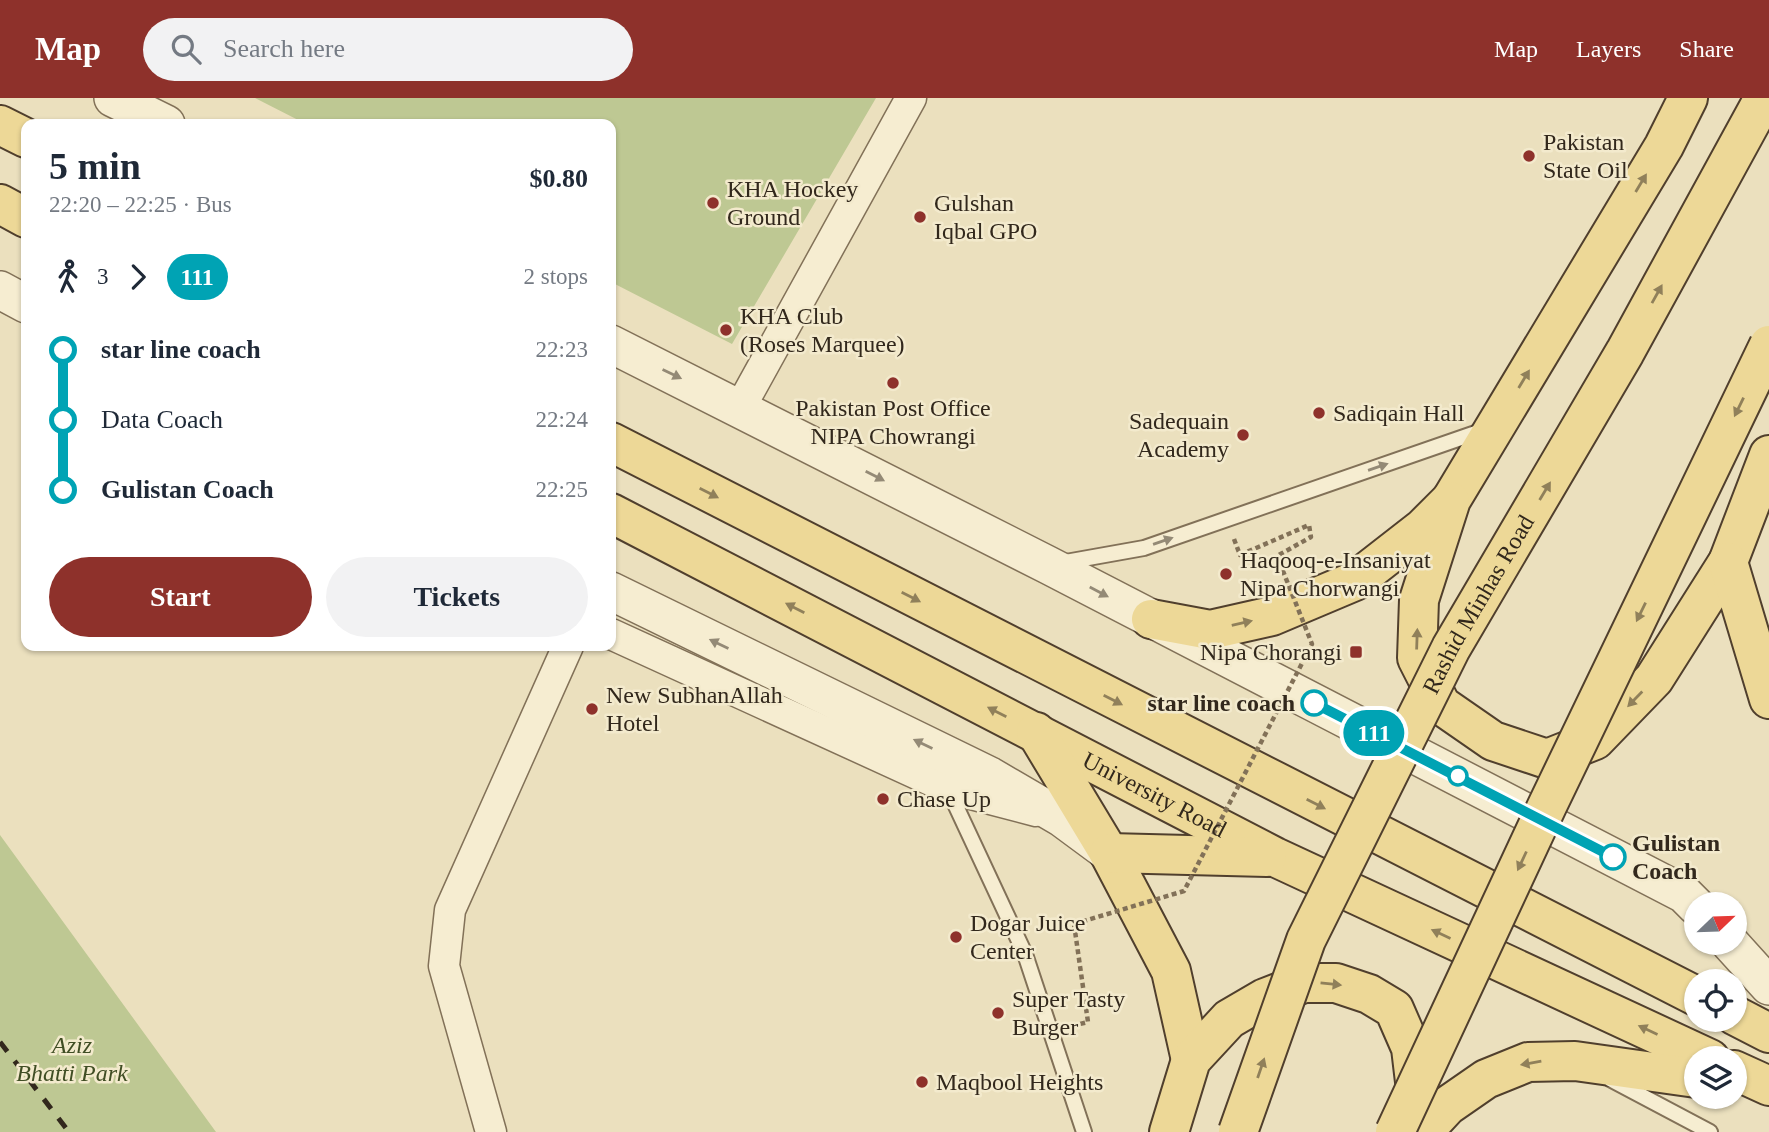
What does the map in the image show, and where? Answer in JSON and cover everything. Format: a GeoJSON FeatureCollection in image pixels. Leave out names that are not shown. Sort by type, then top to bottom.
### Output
{"type":"FeatureCollection","features":[{"type":"Feature","properties":{"kind":"main road"},"geometry":{"type":"LineString","coordinates":[[1688,98],[1664,146],[1451,500],[1419,600],[1416,658],[1441,705],[1493,741],[1547,759],[1595,740],[1654,680],[1728,562],[1769,455]]}},
{"type":"Feature","properties":{"kind":"main road","name":"Rashid Minhas Road"},"geometry":{"type":"LineString","coordinates":[[1238,1132],[1306,940],[1426,697],[1451,648],[1625,352],[1764,98]]}},
{"type":"Feature","properties":{"kind":"main road"},"geometry":{"type":"LineString","coordinates":[[0,125],[21,136]]}},
{"type":"Feature","properties":{"kind":"main road"},"geometry":{"type":"LineString","coordinates":[[0,204],[21,215]]}},
{"type":"Feature","properties":{"kind":"main road"},"geometry":{"type":"LineString","coordinates":[[1395,1132],[1547,806],[1769,345]]}},
{"type":"Feature","properties":{"kind":"main road"},"geometry":{"type":"LineString","coordinates":[[616,445],[1684,990]]}},
{"type":"Feature","properties":{"kind":"main road"},"geometry":{"type":"LineString","coordinates":[[1151,619],[1210,630],[1272,616],[1355,582],[1423,528],[1451,500]]}},
{"type":"Feature","properties":{"kind":"main road","name":"University Road"},"geometry":{"type":"LineString","coordinates":[[616,516],[1275,857],[1684,1047]]}},
{"type":"Feature","properties":{"kind":"main road"},"geometry":{"type":"LineString","coordinates":[[1728,562],[1769,699]]}},
{"type":"Feature","properties":{"kind":"main road"},"geometry":{"type":"LineString","coordinates":[[1036,732],[1109,853],[1171,971],[1191,1059]]}},
{"type":"Feature","properties":{"kind":"main road"},"geometry":{"type":"LineString","coordinates":[[1109,853],[1275,857]]}},
{"type":"Feature","properties":{"kind":"main road"},"geometry":{"type":"LineString","coordinates":[[1169,1132],[1191,1059],[1229,1019],[1265,998],[1304,983],[1336,983],[1369,994],[1394,1009],[1411,1048],[1422,1132]]}},
{"type":"Feature","properties":{"kind":"main road"},"geometry":{"type":"LineString","coordinates":[[1747,1022],[1769,1033]]}},
{"type":"Feature","properties":{"kind":"main road"},"geometry":{"type":"LineString","coordinates":[[1422,1132],[1447,1106],[1486,1079],[1528,1062],[1575,1061],[1684,1075]]}},
{"type":"Feature","properties":{"kind":"main road"},"geometry":{"type":"LineString","coordinates":[[1747,1076],[1769,1087]]}},
{"type":"Feature","properties":{"kind":"main road"},"geometry":{"type":"LineString","coordinates":[[1747,1084],[1769,1087]]}},
{"type":"Feature","properties":{"kind":"street"},"geometry":{"type":"LineString","coordinates":[[113,98],[156,119]]}},
{"type":"Feature","properties":{"kind":"street"},"geometry":{"type":"LineString","coordinates":[[740,408],[911,98]]}},
{"type":"Feature","properties":{"kind":"street"},"geometry":{"type":"LineString","coordinates":[[0,290],[21,301]]}},
{"type":"Feature","properties":{"kind":"street"},"geometry":{"type":"LineString","coordinates":[[616,346],[1048,565],[1684,894]]}},
{"type":"Feature","properties":{"kind":"street"},"geometry":{"type":"LineString","coordinates":[[616,593],[990,776],[1062,818],[1109,853]]}},
{"type":"Feature","properties":{"kind":"street"},"geometry":{"type":"LineString","coordinates":[[616,636],[948,788],[1062,818]]}},
{"type":"Feature","properties":{"kind":"street"},"geometry":{"type":"LineString","coordinates":[[491,1132],[444,966],[450,910],[566,651]]}},
{"type":"Feature","properties":{"kind":"street"},"geometry":{"type":"LineString","coordinates":[[1742,956],[1769,986]]}},
{"type":"Feature","properties":{"kind":"lane"},"geometry":{"type":"LineString","coordinates":[[1048,565],[1144,548],[1496,426]]}},
{"type":"Feature","properties":{"kind":"lane"},"geometry":{"type":"LineString","coordinates":[[948,788],[1025,954],[1084,1132]]}},
{"type":"Feature","properties":{"kind":"lane"},"geometry":{"type":"LineString","coordinates":[[1575,1061],[1710,1132]]}},
{"type":"Feature","properties":{"kind":"path"},"geometry":{"type":"LineString","coordinates":[[1052,1032],[1088,1022],[1074,924],[1184,891],[1312,645],[1277,556],[1311,537],[1309,525],[1263,545]]}},
{"type":"Feature","properties":{"kind":"green space","name":"KHA Hockey Ground"},"geometry":{"type":"Polygon","coordinates":[[[255,98],[876,98],[732,344],[616,285],[616,119],[296,119],[255,98]]]}},
{"type":"Feature","properties":{"kind":"green space","name":"Aziz Bhatti Park"},"geometry":{"type":"Polygon","coordinates":[[[0,835],[216,1132],[0,1132],[0,835]]]}},
{"type":"Feature","properties":{"kind":"railway"},"geometry":{"type":"LineString","coordinates":[[0,1042],[69,1132]]}},
{"type":"Feature","properties":{"kind":"bus line","name":"111"},"geometry":{"type":"LineString","coordinates":[[1314,703],[1613,857]]}},
{"type":"Feature","properties":{"kind":"place","name":"Pakistan State Oil"},"geometry":{"type":"Point","coordinates":[1529,156]}},
{"type":"Feature","properties":{"kind":"place","name":"KHA Hockey Ground"},"geometry":{"type":"Point","coordinates":[713,203]}},
{"type":"Feature","properties":{"kind":"place","name":"Gulshan Iqbal GPO"},"geometry":{"type":"Point","coordinates":[920,217]}},
{"type":"Feature","properties":{"kind":"place","name":"KHA Club (Roses Marquee)"},"geometry":{"type":"Point","coordinates":[726,330]}},
{"type":"Feature","properties":{"kind":"place","name":"Pakistan Post Office NIPA Chowrangi"},"geometry":{"type":"Point","coordinates":[893,383]}},
{"type":"Feature","properties":{"kind":"place","name":"Sadiqain Hall"},"geometry":{"type":"Point","coordinates":[1319,413]}},
{"type":"Feature","properties":{"kind":"place","name":"Sadequain Academy"},"geometry":{"type":"Point","coordinates":[1243,435]}},
{"type":"Feature","properties":{"kind":"place","name":"Haqooq-e-Insaniyat Nipa Chorwangi"},"geometry":{"type":"Point","coordinates":[1226,574]}},
{"type":"Feature","properties":{"kind":"place","name":"Nipa Chorangi"},"geometry":{"type":"Point","coordinates":[1356,652]}},
{"type":"Feature","properties":{"kind":"place","name":"star line coach"},"geometry":{"type":"Point","coordinates":[1314,703]}},
{"type":"Feature","properties":{"kind":"place","name":"New SubhanAllah Hotel"},"geometry":{"type":"Point","coordinates":[592,709]}},
{"type":"Feature","properties":{"kind":"place","name":"Chase Up"},"geometry":{"type":"Point","coordinates":[883,799]}},
{"type":"Feature","properties":{"kind":"place","name":"Gulistan Coach"},"geometry":{"type":"Point","coordinates":[1613,857]}},
{"type":"Feature","properties":{"kind":"place","name":"Dogar Juice Center"},"geometry":{"type":"Point","coordinates":[956,937]}},
{"type":"Feature","properties":{"kind":"place","name":"Super Tasty Burger"},"geometry":{"type":"Point","coordinates":[998,1013]}},
{"type":"Feature","properties":{"kind":"place","name":"Maqbool Heights"},"geometry":{"type":"Point","coordinates":[922,1082]}}]}
